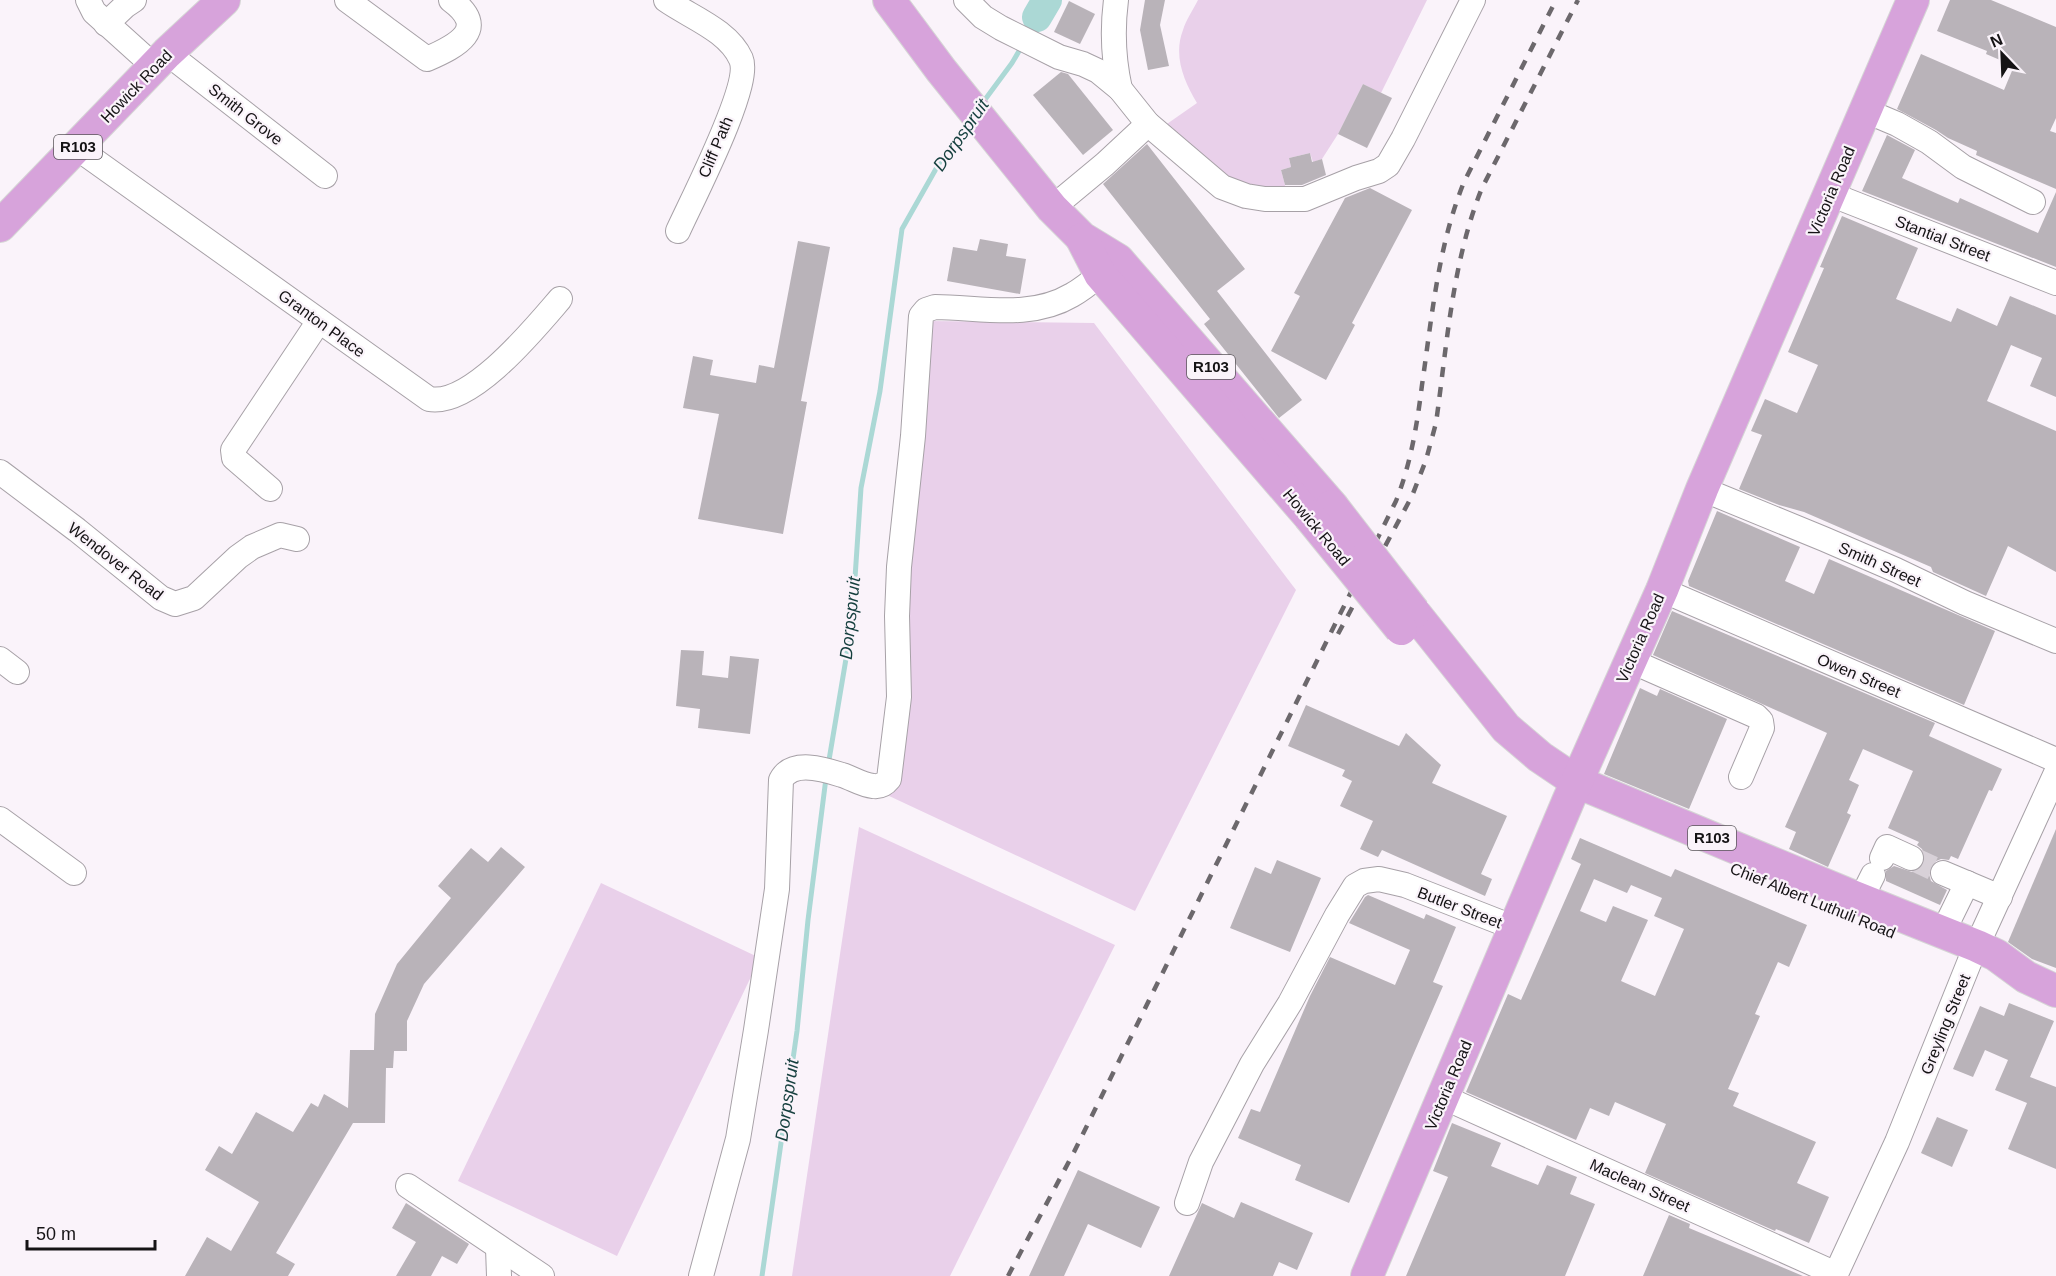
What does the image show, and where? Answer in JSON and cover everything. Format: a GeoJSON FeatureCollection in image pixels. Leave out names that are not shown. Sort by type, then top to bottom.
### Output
{"type":"FeatureCollection","features":[{"type":"Feature","properties":{"kind":"main road","name":"Howick Road"},"geometry":{"type":"LineString","coordinates":[[0,226],[161,60],[224,0]]}},
{"type":"Feature","properties":{"kind":"main road","name":"Howick Road"},"geometry":{"type":"LineString","coordinates":[[889,0],[904,12],[941,70],[1052,208],[1109,267],[1321,511],[1408,622],[1492,741],[1528,773],[1573,790]]}},
{"type":"Feature","properties":{"kind":"main road","name":"Victoria Road"},"geometry":{"type":"LineString","coordinates":[[1367,1276],[1573,790],[1662,590],[1702,489],[1912,0]]}},
{"type":"Feature","properties":{"kind":"main road","name":"Chief Albert Luthuli Road"},"geometry":{"type":"LineString","coordinates":[[1573,790],[1872,877],[1973,954]]}},
{"type":"Feature","properties":{"kind":"main road","name":"Chief Albert Luthuli Road"},"geometry":{"type":"LineString","coordinates":[[1573,790],[1973,954],[1996,955],[2026,977],[2056,990]]}},
{"type":"Feature","properties":{"kind":"street","name":"Smith Grove"},"geometry":{"type":"LineString","coordinates":[[88,0],[94,12],[106,24],[326,176]]}},
{"type":"Feature","properties":{"kind":"street"},"geometry":{"type":"LineString","coordinates":[[106,24],[134,0]]}},
{"type":"Feature","properties":{"kind":"street"},"geometry":{"type":"LineString","coordinates":[[347,0],[427,58],[463,40],[469,26],[468,17],[463,9],[451,0]]}},
{"type":"Feature","properties":{"kind":"street","name":"Cliff Path"},"geometry":{"type":"LineString","coordinates":[[666,0],[719,34],[741,60],[740,80],[729,116],[678,231]]}},
{"type":"Feature","properties":{"kind":"street"},"geometry":{"type":"LineString","coordinates":[[966,0],[983,17],[1025,40],[1059,57],[1098,71],[1120,89],[1148,124],[1222,187],[1246,196],[1265,199],[1305,199],[1379,171],[1388,165],[1403,140],[1473,0]]}},
{"type":"Feature","properties":{"kind":"street"},"geometry":{"type":"LineString","coordinates":[[1116,0],[1112,40],[1120,89]]}},
{"type":"Feature","properties":{"kind":"street"},"geometry":{"type":"LineString","coordinates":[[1866,111],[1897,124],[1929,142],[1963,167],[2033,202]]}},
{"type":"Feature","properties":{"kind":"street"},"geometry":{"type":"LineString","coordinates":[[1052,208],[1148,124]]}},
{"type":"Feature","properties":{"kind":"street","name":"Granton Place"},"geometry":{"type":"LineString","coordinates":[[76,148],[420,394],[436,400],[444,399],[474,384],[495,368],[518,348],[560,299]]}},
{"type":"Feature","properties":{"kind":"street","name":"Stantial Street"},"geometry":{"type":"LineString","coordinates":[[1830,194],[2056,284]]}},
{"type":"Feature","properties":{"kind":"street"},"geometry":{"type":"LineString","coordinates":[[701,1276],[738,1139],[756,1030],[777,889],[781,780],[789,772],[807,767],[842,775],[870,786],[877,786],[890,779],[899,698],[897,616],[900,567],[913,435],[921,316],[926,310],[935,307],[1034,309],[1072,295],[1109,267]]}},
{"type":"Feature","properties":{"kind":"street"},"geometry":{"type":"LineString","coordinates":[[270,489],[234,458],[233,450],[319,321]]}},
{"type":"Feature","properties":{"kind":"street","name":"Wendover Road"},"geometry":{"type":"LineString","coordinates":[[0,472],[161,598],[175,604],[194,598],[252,547],[279,535],[297,539]]}},
{"type":"Feature","properties":{"kind":"street","name":"Smith Street"},"geometry":{"type":"LineString","coordinates":[[1702,489],[1824,539],[1965,603],[2056,641]]}},
{"type":"Feature","properties":{"kind":"street","name":"Owen Street"},"geometry":{"type":"LineString","coordinates":[[1662,590],[2056,760]]}},
{"type":"Feature","properties":{"kind":"street"},"geometry":{"type":"LineString","coordinates":[[1631,661],[1756,716],[1762,728],[1741,777]]}},
{"type":"Feature","properties":{"kind":"street","name":"Greyling Street"},"geometry":{"type":"LineString","coordinates":[[1836,1275],[1897,1142],[1973,954],[2056,774]]}},
{"type":"Feature","properties":{"kind":"street"},"geometry":{"type":"LineString","coordinates":[[0,819],[74,873]]}},
{"type":"Feature","properties":{"kind":"street"},"geometry":{"type":"LineString","coordinates":[[1872,877],[1887,847],[1911,858]]}},
{"type":"Feature","properties":{"kind":"street"},"geometry":{"type":"LineString","coordinates":[[1943,873],[2000,897]]}},
{"type":"Feature","properties":{"kind":"street","name":"Butler Street"},"geometry":{"type":"LineString","coordinates":[[1187,1203],[1201,1162],[1252,1064],[1290,1003],[1355,886],[1364,881],[1379,879],[1406,885],[1515,928]]}},
{"type":"Feature","properties":{"kind":"street"},"geometry":{"type":"LineString","coordinates":[[1943,932],[1967,883]]}},
{"type":"Feature","properties":{"kind":"street","name":"Maclean Street"},"geometry":{"type":"LineString","coordinates":[[1443,1097],[1836,1275]]}},
{"type":"Feature","properties":{"kind":"street"},"geometry":{"type":"LineString","coordinates":[[408,1186],[542,1276]]}},
{"type":"Feature","properties":{"kind":"street"},"geometry":{"type":"LineString","coordinates":[[498,1248],[499,1276]]}},
{"type":"Feature","properties":{"kind":"shaded area"},"geometry":{"type":"Polygon","coordinates":[[[1198,0],[1427,0],[1381,93],[1363,84],[1338,134],[1322,159],[1313,162],[1310,153],[1289,158],[1291,167],[1281,170],[1286,189],[1220,183],[1164,126],[1197,103],[1181,68],[1179,49],[1184,26],[1198,0]]]}},
{"type":"Feature","properties":{"kind":"shaded area"},"geometry":{"type":"Polygon","coordinates":[[[928,321],[1094,323],[1296,590],[1135,911],[887,795],[928,321]]]}},
{"type":"Feature","properties":{"kind":"shaded area"},"geometry":{"type":"Polygon","coordinates":[[[859,827],[1115,945],[950,1276],[792,1276],[859,827]]]}},
{"type":"Feature","properties":{"kind":"shaded area"},"geometry":{"type":"Polygon","coordinates":[[[601,883],[760,958],[617,1256],[458,1181],[601,883]]]}},
{"type":"Feature","properties":{"kind":"building"},"geometry":{"type":"Polygon","coordinates":[[[1145,0],[1165,0],[1160,25],[1169,66],[1148,70],[1140,30],[1145,0]]]}},
{"type":"Feature","properties":{"kind":"building"},"geometry":{"type":"Polygon","coordinates":[[[1950,0],[1991,0],[2056,27],[2056,118],[2050,131],[2056,133],[2056,189],[1976,155],[1977,151],[1948,138],[1897,109],[1921,54],[2004,90],[2014,66],[1986,54],[1987,51],[1937,31],[1950,0]]]}},
{"type":"Feature","properties":{"kind":"building"},"geometry":{"type":"Polygon","coordinates":[[[1069,1],[1095,14],[1080,44],[1054,32],[1069,1]]]}},
{"type":"Feature","properties":{"kind":"building"},"geometry":{"type":"Polygon","coordinates":[[[1061,72],[1068,74],[1113,130],[1083,155],[1033,95],[1061,72]]]}},
{"type":"Feature","properties":{"kind":"building"},"geometry":{"type":"Polygon","coordinates":[[[1363,84],[1392,98],[1367,148],[1338,134],[1363,84]]]}},
{"type":"Feature","properties":{"kind":"building"},"geometry":{"type":"Polygon","coordinates":[[[1887,135],[1915,150],[1902,178],[1958,203],[1960,198],[2038,233],[2056,192],[2056,267],[1862,191],[1887,135]]]}},
{"type":"Feature","properties":{"kind":"building"},"geometry":{"type":"Polygon","coordinates":[[[1147,144],[1245,269],[1217,291],[1302,400],[1279,418],[1204,324],[1210,319],[1103,184],[1147,144]]]}},
{"type":"Feature","properties":{"kind":"building"},"geometry":{"type":"Polygon","coordinates":[[[1310,153],[1312,162],[1322,159],[1326,175],[1302,185],[1285,185],[1281,170],[1291,167],[1289,158],[1310,153]]]}},
{"type":"Feature","properties":{"kind":"building"},"geometry":{"type":"Polygon","coordinates":[[[1370,188],[1412,210],[1352,323],[1355,325],[1326,380],[1271,351],[1300,296],[1294,293],[1345,198],[1370,188]]]}},
{"type":"Feature","properties":{"kind":"building"},"geometry":{"type":"Polygon","coordinates":[[[1842,216],[1918,248],[1896,299],[1951,322],[1957,308],[1997,326],[2010,296],[2056,315],[2056,397],[2030,386],[2042,358],[2011,345],[1987,401],[2056,431],[2056,572],[2008,546],[1986,596],[1933,572],[1931,567],[1804,512],[1739,489],[1762,435],[1751,431],[1765,399],[1797,413],[1818,365],[1788,352],[1824,268],[1820,267],[1842,216]]]}},
{"type":"Feature","properties":{"kind":"building"},"geometry":{"type":"Polygon","coordinates":[[[980,239],[1008,244],[1006,256],[1026,259],[1020,294],[947,281],[953,247],[977,251],[980,239]]]}},
{"type":"Feature","properties":{"kind":"building"},"geometry":{"type":"Polygon","coordinates":[[[798,241],[830,247],[801,401],[807,402],[783,534],[698,519],[719,414],[683,408],[693,356],[713,360],[710,375],[756,383],[759,365],[774,368],[798,241]]]}},
{"type":"Feature","properties":{"kind":"building"},"geometry":{"type":"Polygon","coordinates":[[[1717,511],[1800,547],[1785,581],[1814,594],[1829,559],[1995,631],[1964,705],[1689,586],[1688,581],[1717,511]]]}},
{"type":"Feature","properties":{"kind":"building"},"geometry":{"type":"Polygon","coordinates":[[[1672,611],[1935,723],[1929,736],[2002,769],[1992,791],[1989,790],[1958,859],[1951,856],[1949,860],[1941,859],[1930,867],[1931,881],[1947,890],[1940,905],[1886,881],[1886,871],[1894,866],[1912,872],[1920,869],[1924,863],[1925,856],[1917,845],[1919,842],[1888,828],[1913,771],[1863,749],[1849,780],[1859,785],[1847,813],[1851,815],[1828,867],[1789,849],[1796,832],[1785,827],[1827,733],[1653,655],[1672,611]]]}},
{"type":"Feature","properties":{"kind":"building"},"geometry":{"type":"Polygon","coordinates":[[[681,650],[704,651],[702,675],[728,678],[730,656],[759,659],[750,734],[698,728],[700,709],[676,706],[681,650]]]}},
{"type":"Feature","properties":{"kind":"building"},"geometry":{"type":"Polygon","coordinates":[[[1640,688],[1657,696],[1660,689],[1727,719],[1689,809],[1604,774],[1640,688]]]}},
{"type":"Feature","properties":{"kind":"building"},"geometry":{"type":"Polygon","coordinates":[[[1306,705],[1399,746],[1406,733],[1441,765],[1432,783],[1507,816],[1481,874],[1492,879],[1485,896],[1382,850],[1378,857],[1360,849],[1373,821],[1340,806],[1352,781],[1342,776],[1345,770],[1288,746],[1306,705]]]}},
{"type":"Feature","properties":{"kind":"building"},"geometry":{"type":"Polygon","coordinates":[[[2056,829],[2056,968],[2032,959],[2008,942],[2056,829]]]}},
{"type":"Feature","properties":{"kind":"building"},"geometry":{"type":"Polygon","coordinates":[[[1580,838],[1671,877],[1675,869],[1807,925],[1789,967],[1778,962],[1755,1014],[1760,1016],[1728,1089],[1739,1093],[1733,1106],[1816,1142],[1797,1183],[1829,1197],[1809,1243],[1776,1229],[1775,1231],[1645,1173],[1666,1124],[1615,1102],[1609,1116],[1590,1108],[1576,1140],[1466,1092],[1508,994],[1521,1000],[1581,864],[1571,859],[1580,838]],[[1594,879],[1580,911],[1606,922],[1613,906],[1648,920],[1621,981],[1655,996],[1684,929],[1654,916],[1662,898],[1631,885],[1627,893],[1594,879]]]}},
{"type":"Feature","properties":{"kind":"building"},"geometry":{"type":"Polygon","coordinates":[[[501,847],[525,867],[424,984],[407,1021],[407,1051],[394,1051],[393,1068],[386,1068],[385,1123],[353,1123],[276,1253],[295,1264],[288,1276],[185,1276],[207,1237],[231,1251],[259,1202],[205,1170],[219,1146],[232,1154],[256,1112],[293,1132],[311,1103],[318,1107],[324,1094],[348,1108],[350,1050],[374,1050],[375,1014],[397,964],[451,898],[438,886],[471,848],[488,862],[501,847]]]}},
{"type":"Feature","properties":{"kind":"building"},"geometry":{"type":"Polygon","coordinates":[[[1277,860],[1321,878],[1290,952],[1230,928],[1255,867],[1271,874],[1277,860]]]}},
{"type":"Feature","properties":{"kind":"building"},"geometry":{"type":"Polygon","coordinates":[[[1368,895],[1424,919],[1426,914],[1456,927],[1433,982],[1443,986],[1349,1203],[1295,1180],[1301,1165],[1238,1138],[1251,1109],[1260,1112],[1310,996],[1330,957],[1395,985],[1410,950],[1349,923],[1368,895]]]}},
{"type":"Feature","properties":{"kind":"building"},"geometry":{"type":"Polygon","coordinates":[[[2009,1003],[2054,1021],[2030,1077],[2056,1087],[2056,1169],[2008,1149],[2027,1103],[1995,1090],[2008,1060],[1985,1050],[1973,1077],[1953,1069],[1980,1006],[2004,1016],[2009,1003]]]}},
{"type":"Feature","properties":{"kind":"building"},"geometry":{"type":"Polygon","coordinates":[[[1937,1117],[1968,1130],[1952,1167],[1921,1153],[1937,1117]]]}},
{"type":"Feature","properties":{"kind":"building"},"geometry":{"type":"Polygon","coordinates":[[[1452,1123],[1501,1143],[1491,1166],[1538,1185],[1547,1165],[1577,1177],[1570,1194],[1595,1204],[1565,1276],[1406,1276],[1448,1177],[1433,1171],[1452,1123]]]}},
{"type":"Feature","properties":{"kind":"building"},"geometry":{"type":"Polygon","coordinates":[[[1078,1170],[1160,1207],[1141,1248],[1088,1224],[1064,1276],[1029,1276],[1078,1170]]]}},
{"type":"Feature","properties":{"kind":"building"},"geometry":{"type":"Polygon","coordinates":[[[1241,1202],[1313,1233],[1297,1270],[1279,1262],[1273,1276],[1169,1276],[1202,1203],[1234,1218],[1241,1202]]]}},
{"type":"Feature","properties":{"kind":"building"},"geometry":{"type":"Polygon","coordinates":[[[406,1203],[469,1244],[457,1264],[442,1256],[431,1276],[396,1276],[416,1242],[392,1228],[406,1203]]]}},
{"type":"Feature","properties":{"kind":"building"},"geometry":{"type":"Polygon","coordinates":[[[1669,1215],[1690,1224],[1689,1228],[1803,1276],[1643,1276],[1669,1215]]]}},
{"type":"Feature","properties":{"kind":"waterway","name":"Dorpspruit"},"geometry":{"type":"LineString","coordinates":[[1037,17],[1047,0]]}},
{"type":"Feature","properties":{"kind":"waterway","name":"Dorpspruit"},"geometry":{"type":"LineString","coordinates":[[1028,35],[1037,17]]}},
{"type":"Feature","properties":{"kind":"waterway","name":"Dorpspruit"},"geometry":{"type":"LineString","coordinates":[[981,105],[1022,46]]}},
{"type":"Feature","properties":{"kind":"waterway","name":"Dorpspruit"},"geometry":{"type":"LineString","coordinates":[[828,766],[852,623],[861,488],[880,391],[902,229],[941,160],[968,122]]}},
{"type":"Feature","properties":{"kind":"waterway","name":"Dorpspruit"},"geometry":{"type":"LineString","coordinates":[[762,1276],[797,1031],[826,778]]}},
{"type":"Feature","properties":{"kind":"tunnel"},"geometry":{"type":"LineString","coordinates":[[1911,858],[1943,873]]}},
{"type":"Feature","properties":{"kind":"railway"},"geometry":{"type":"LineString","coordinates":[[1008,1276],[1074,1152],[1396,501],[1413,444],[1437,282],[1455,206],[1464,182],[1556,0]]}},
{"type":"Feature","properties":{"kind":"railway"},"geometry":{"type":"LineString","coordinates":[[1338,634],[1412,496],[1426,460],[1436,423],[1457,274],[1482,188],[1578,0]]}}]}
